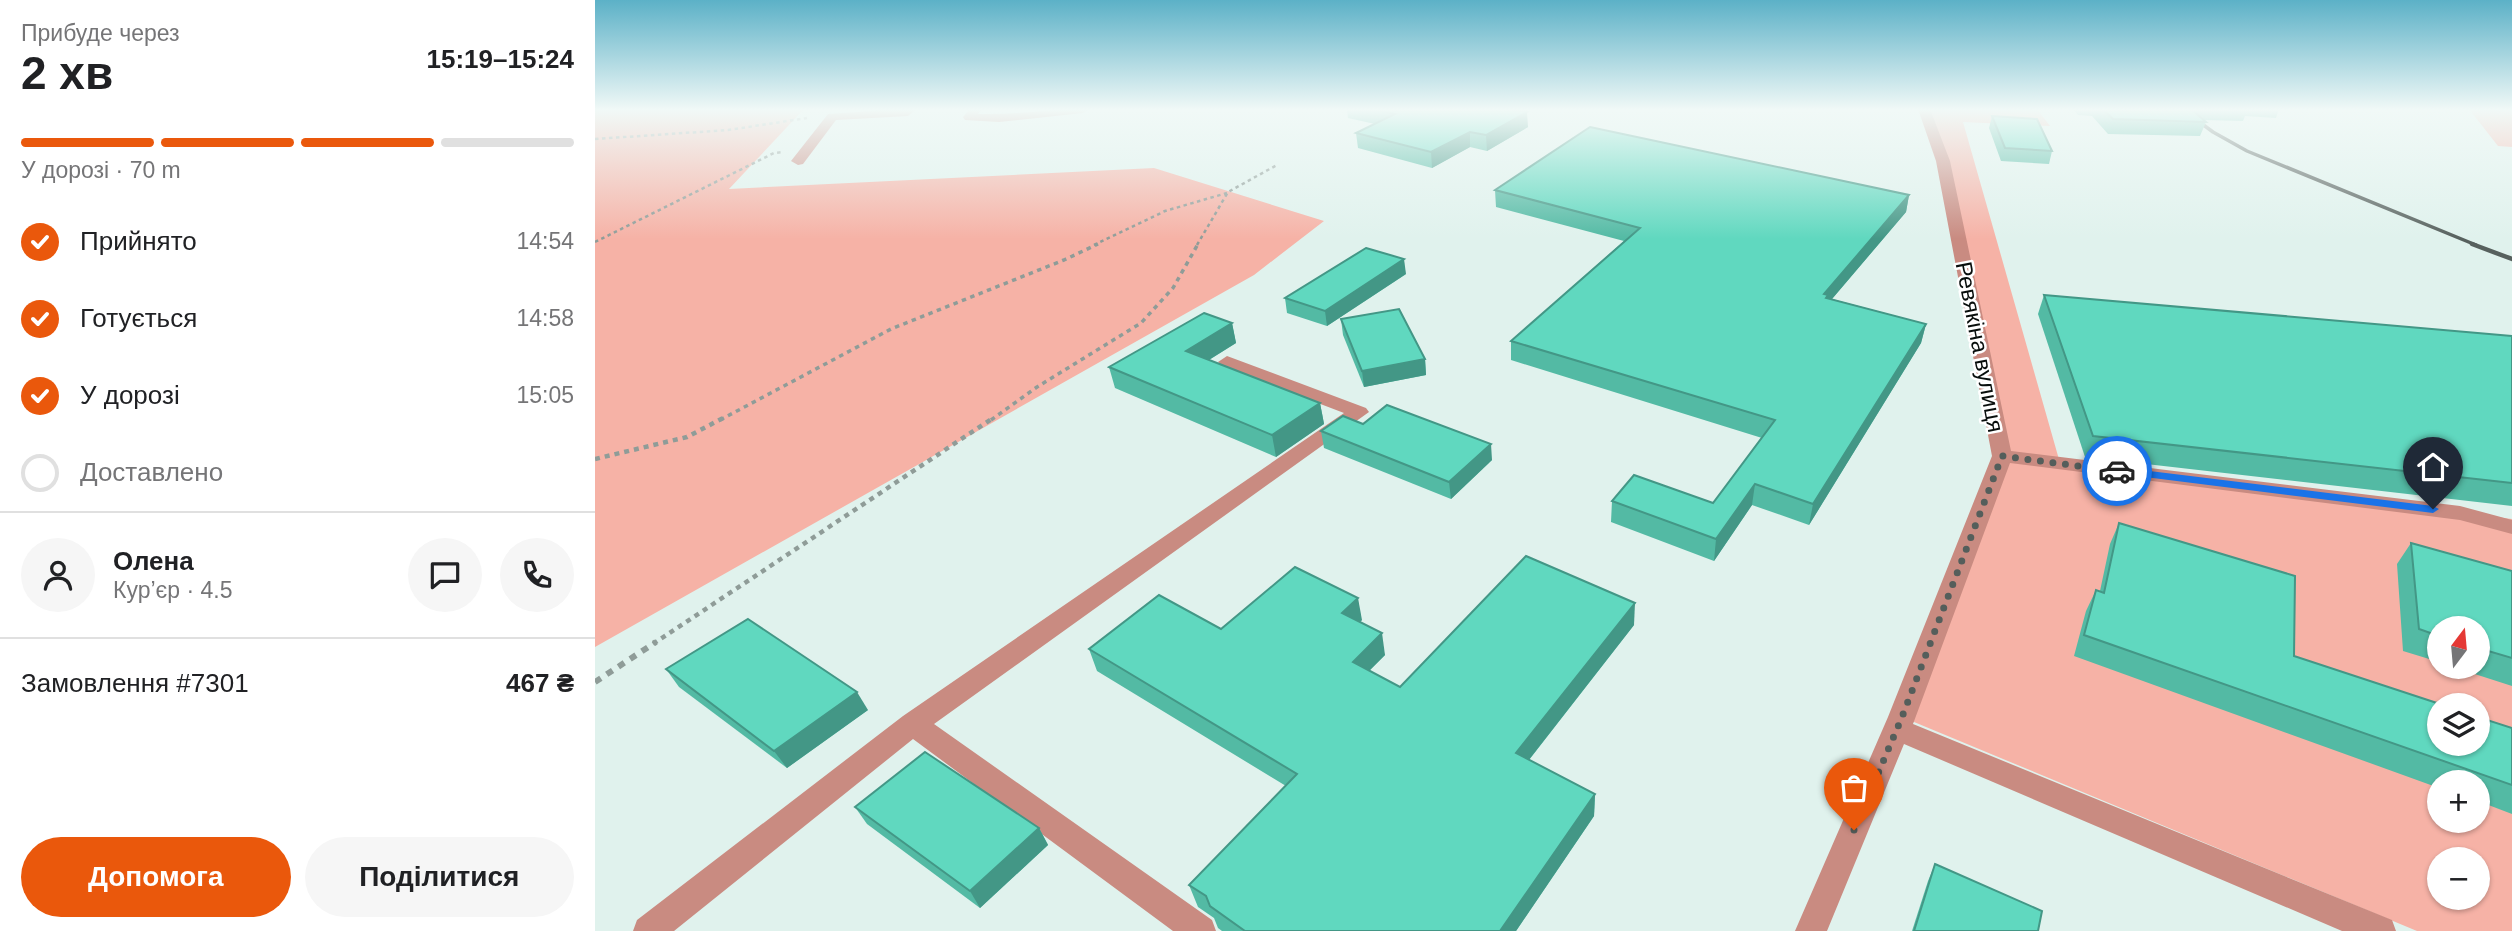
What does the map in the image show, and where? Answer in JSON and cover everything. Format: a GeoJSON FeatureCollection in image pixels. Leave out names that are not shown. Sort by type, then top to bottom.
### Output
{"type":"FeatureCollection","features":[{"type":"Feature","properties":{"kind":"street"},"geometry":{"type":"LineString","coordinates":[[798,161],[805,152]]}},
{"type":"Feature","properties":{"kind":"street","name":"Ревякіна вулиця"},"geometry":{"type":"LineString","coordinates":[[1811,931],[1897,729],[2002,456],[1940,152]]}},
{"type":"Feature","properties":{"kind":"street"},"geometry":{"type":"LineString","coordinates":[[649,931],[913,724],[1359,412],[1227,362]]}},
{"type":"Feature","properties":{"kind":"street"},"geometry":{"type":"LineString","coordinates":[[2002,456],[2460,513],[2512,527]]}},
{"type":"Feature","properties":{"kind":"street"},"geometry":{"type":"LineString","coordinates":[[913,724],[1200,931]]}},
{"type":"Feature","properties":{"kind":"street"},"geometry":{"type":"LineString","coordinates":[[1897,729],[2380,931]]}},
{"type":"Feature","properties":{"kind":"path"},"geometry":{"type":"LineString","coordinates":[[595,242],[773,153],[779,152]]}},
{"type":"Feature","properties":{"kind":"path"},"geometry":{"type":"LineString","coordinates":[[595,459],[687,438],[891,329],[1064,260],[1165,211],[1228,192],[1277,165]]}},
{"type":"Feature","properties":{"kind":"path"},"geometry":{"type":"LineString","coordinates":[[595,682],[939,457],[1037,387],[1141,323],[1173,288],[1228,192]]}},
{"type":"Feature","properties":{"kind":"shaded area"},"geometry":{"type":"Polygon","coordinates":[[[595,152],[763,152],[729,189],[1154,168],[1324,221],[1254,275],[595,647],[595,152]]]}},
{"type":"Feature","properties":{"kind":"shaded area"},"geometry":{"type":"Polygon","coordinates":[[[1940,152],[1972,152],[2060,463],[2512,519],[2512,931],[2417,931],[1902,717],[2002,456],[1940,152]]]}},
{"type":"Feature","properties":{"kind":"building"},"geometry":{"type":"Polygon","coordinates":[[[1552,152],[1709,152],[1909,195],[1824,294],[1828,295],[1826,298],[1926,324],[1813,504],[1755,484],[1716,539],[1612,501],[1634,475],[1713,503],[1775,420],[1511,341],[1640,228],[1495,190],[1552,152]]]}},
{"type":"Feature","properties":{"kind":"building"},"geometry":{"type":"Polygon","coordinates":[[[1366,248],[1404,259],[1325,311],[1285,298],[1366,248]]]}},
{"type":"Feature","properties":{"kind":"building"},"geometry":{"type":"Polygon","coordinates":[[[2044,295],[2512,336],[2512,483],[2093,436],[2044,295]]]}},
{"type":"Feature","properties":{"kind":"building"},"geometry":{"type":"Polygon","coordinates":[[[1399,309],[1425,359],[1362,371],[1341,319],[1399,309]]]}},
{"type":"Feature","properties":{"kind":"building"},"geometry":{"type":"Polygon","coordinates":[[[1204,313],[1232,323],[1186,351],[1320,403],[1272,435],[1109,367],[1204,313]]]}},
{"type":"Feature","properties":{"kind":"building"},"geometry":{"type":"Polygon","coordinates":[[[1387,405],[1491,444],[1449,482],[1321,431],[1343,416],[1363,424],[1387,405]]]}},
{"type":"Feature","properties":{"kind":"building"},"geometry":{"type":"Polygon","coordinates":[[[2119,523],[2295,576],[2294,656],[2427,700],[2427,755],[2084,635],[2096,590],[2104,593],[2119,523]]]}},
{"type":"Feature","properties":{"kind":"building"},"geometry":{"type":"Polygon","coordinates":[[[2411,543],[2512,571],[2512,658],[2490,652],[2490,616],[2427,616],[2427,632],[2419,629],[2411,543]]]}},
{"type":"Feature","properties":{"kind":"building"},"geometry":{"type":"Polygon","coordinates":[[[1526,556],[1635,603],[1516,753],[1595,794],[1500,931],[1245,931],[1210,906],[1206,896],[1189,885],[1297,774],[1089,649],[1159,595],[1221,629],[1295,567],[1358,598],[1342,613],[1382,633],[1353,662],[1400,687],[1526,556]]]}},
{"type":"Feature","properties":{"kind":"building"},"geometry":{"type":"Polygon","coordinates":[[[748,619],[857,692],[774,751],[666,669],[748,619]]]}},
{"type":"Feature","properties":{"kind":"building"},"geometry":{"type":"Polygon","coordinates":[[[2490,721],[2512,728],[2512,785],[2490,777],[2490,770],[2469,770],[2429,756],[2490,756],[2490,721]]]}},
{"type":"Feature","properties":{"kind":"building"},"geometry":{"type":"Polygon","coordinates":[[[925,752],[1039,828],[970,891],[855,807],[925,752]]]}},
{"type":"Feature","properties":{"kind":"building"},"geometry":{"type":"Polygon","coordinates":[[[1935,864],[2042,911],[2038,931],[1914,931],[1935,864]]]}},
{"type":"Feature","properties":{"kind":"railway"},"geometry":{"type":"LineString","coordinates":[[2251,152],[2476,245]]}},
{"type":"Feature","properties":{"kind":"railway"},"geometry":{"type":"LineString","coordinates":[[2472,244],[2512,259]]}},
{"type":"Feature","properties":{"kind":"way so far"},"geometry":{"type":"LineString","coordinates":[[1854,830],[1902,717],[2002,456],[2117,471]]}},
{"type":"Feature","properties":{"kind":"route"},"geometry":{"type":"LineString","coordinates":[[2117,471],[2433,509]]}}]}
